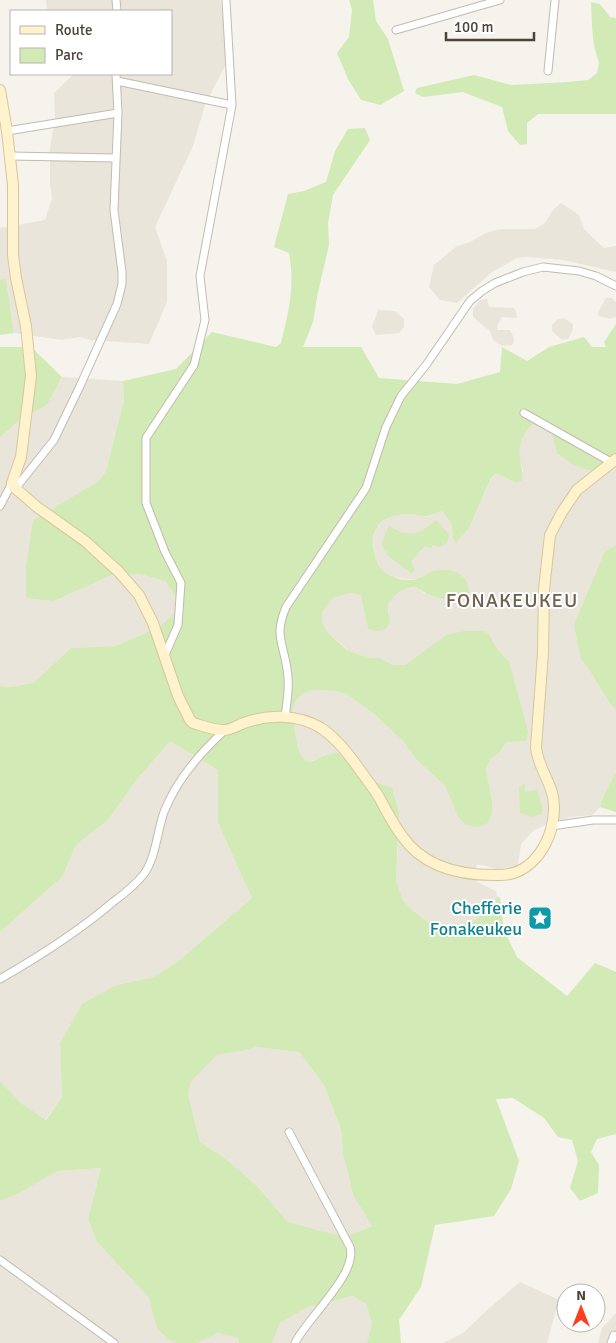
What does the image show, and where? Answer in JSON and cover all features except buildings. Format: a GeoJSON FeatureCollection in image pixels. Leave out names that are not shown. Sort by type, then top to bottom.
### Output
{"type":"FeatureCollection","features":[{"type":"Feature","properties":{"kind":"street"},"geometry":{"type":"LineString","coordinates":[[164,658],[178,625],[181,583],[165,552],[146,503],[146,438],[194,365],[205,320],[200,276],[232,105],[226,0]]}},
{"type":"Feature","properties":{"kind":"street"},"geometry":{"type":"LineString","coordinates":[[396,30],[500,0]]}},
{"type":"Feature","properties":{"kind":"street"},"geometry":{"type":"LineString","coordinates":[[548,71],[555,0]]}},
{"type":"Feature","properties":{"kind":"street"},"geometry":{"type":"LineString","coordinates":[[0,506],[14,486],[54,440],[117,304],[122,284],[122,272],[114,210],[118,113],[116,77],[232,105]]}},
{"type":"Feature","properties":{"kind":"street"},"geometry":{"type":"LineString","coordinates":[[0,90],[8,131],[14,184],[13,255],[26,326],[31,376],[21,456],[14,486]]}},
{"type":"Feature","properties":{"kind":"street"},"geometry":{"type":"LineString","coordinates":[[8,131],[118,113]]}},
{"type":"Feature","properties":{"kind":"street"},"geometry":{"type":"LineString","coordinates":[[11,156],[115,158]]}},
{"type":"Feature","properties":{"kind":"street"},"geometry":{"type":"LineString","coordinates":[[285,717],[288,684],[287,669],[280,639],[280,628],[286,607],[366,488],[386,427],[400,396],[426,365],[470,301],[495,283],[523,272],[543,267],[579,271],[596,276],[616,286]]}},
{"type":"Feature","properties":{"kind":"street"},"geometry":{"type":"LineString","coordinates":[[0,979],[42,955],[94,919],[138,880],[149,863],[163,813],[185,773],[224,731],[253,719],[272,716],[285,717],[311,723],[330,734],[377,795],[402,836],[412,848],[418,854],[444,868],[471,874],[512,874],[525,867],[540,853],[552,826],[553,796],[538,758],[536,747],[548,547],[553,528],[569,501],[586,482],[614,460],[524,413]]}},
{"type":"Feature","properties":{"kind":"street"},"geometry":{"type":"LineString","coordinates":[[14,486],[85,541],[119,572],[139,595],[146,608],[178,696],[190,720],[194,723],[224,731]]}},
{"type":"Feature","properties":{"kind":"street"},"geometry":{"type":"LineString","coordinates":[[552,826],[593,820],[616,820]]}},
{"type":"Feature","properties":{"kind":"street"},"geometry":{"type":"LineString","coordinates":[[289,1132],[350,1247],[352,1256],[333,1292],[304,1328],[295,1343]]}},
{"type":"Feature","properties":{"kind":"street"},"geometry":{"type":"LineString","coordinates":[[0,1260],[114,1343]]}},
{"type":"Feature","properties":{"kind":"street"},"geometry":{"type":"LineString","coordinates":[[611,1343],[614,1335]]}},
{"type":"Feature","properties":{"kind":"shaded area"},"geometry":{"type":"Polygon","coordinates":[[[46,0],[220,0],[225,27],[226,64],[205,105],[193,146],[155,227],[167,261],[167,302],[149,344],[90,340],[80,337],[62,340],[14,333],[6,280],[0,280],[0,228],[45,220],[52,198],[50,148],[55,118],[54,93],[73,75],[172,75],[172,10],[47,10],[46,0]]]}},
{"type":"Feature","properties":{"kind":"shaded area"},"geometry":{"type":"Polygon","coordinates":[[[561,203],[579,215],[584,229],[604,248],[616,246],[616,272],[563,260],[527,257],[517,258],[492,272],[457,303],[440,300],[429,287],[434,265],[457,246],[500,229],[535,229],[545,223],[553,210],[561,203]]]}},
{"type":"Feature","properties":{"kind":"shaded area"},"geometry":{"type":"Polygon","coordinates":[[[606,298],[612,298],[616,302],[616,317],[611,319],[599,316],[598,312],[606,298]]]}},
{"type":"Feature","properties":{"kind":"shaded area"},"geometry":{"type":"Polygon","coordinates":[[[487,299],[489,307],[514,308],[517,314],[516,318],[502,317],[497,326],[498,330],[510,330],[514,342],[512,345],[502,346],[493,340],[490,331],[473,317],[473,309],[480,300],[487,299]]]}},
{"type":"Feature","properties":{"kind":"shaded area"},"geometry":{"type":"Polygon","coordinates":[[[378,310],[395,311],[404,319],[404,327],[399,333],[376,335],[372,327],[378,310]]]}},
{"type":"Feature","properties":{"kind":"shaded area"},"geometry":{"type":"Polygon","coordinates":[[[564,318],[573,324],[573,330],[568,339],[562,340],[552,331],[552,325],[558,319],[564,318]]]}},
{"type":"Feature","properties":{"kind":"shaded area"},"geometry":{"type":"Polygon","coordinates":[[[62,377],[123,381],[124,400],[106,471],[99,481],[33,520],[54,601],[112,575],[140,574],[165,581],[182,605],[161,626],[116,646],[71,648],[33,683],[10,687],[0,686],[0,437],[21,419],[47,405],[62,377]]]}},
{"type":"Feature","properties":{"kind":"shaded area"},"geometry":{"type":"Polygon","coordinates":[[[533,424],[550,425],[616,455],[616,545],[605,551],[581,659],[616,710],[616,774],[600,807],[592,815],[571,817],[533,831],[521,844],[518,865],[515,869],[502,871],[477,865],[475,870],[477,882],[496,891],[497,896],[495,904],[473,922],[451,925],[429,923],[403,900],[396,880],[399,824],[373,782],[326,755],[309,762],[303,760],[298,749],[292,713],[295,702],[302,694],[313,690],[335,691],[346,694],[374,714],[403,741],[417,760],[445,786],[458,817],[492,812],[492,801],[486,769],[490,759],[500,752],[506,742],[525,741],[509,661],[498,650],[489,634],[446,635],[405,665],[393,665],[380,658],[369,658],[348,650],[327,632],[322,622],[322,612],[333,598],[351,593],[362,595],[368,627],[390,621],[388,609],[391,598],[404,589],[416,587],[425,594],[434,571],[414,580],[392,577],[383,571],[377,562],[372,541],[377,527],[384,520],[397,515],[411,514],[427,517],[442,511],[451,523],[453,538],[470,526],[491,479],[496,474],[512,482],[523,471],[519,455],[519,443],[528,426],[533,424]]]}},
{"type":"Feature","properties":{"kind":"shaded area"},"geometry":{"type":"Polygon","coordinates":[[[170,741],[218,770],[218,823],[252,898],[177,962],[154,977],[117,985],[60,1043],[62,1097],[45,1120],[21,1103],[0,1081],[0,932],[62,877],[76,845],[108,820],[135,782],[170,741]]]}},
{"type":"Feature","properties":{"kind":"shaded area"},"geometry":{"type":"Polygon","coordinates":[[[256,1047],[299,1052],[324,1085],[341,1129],[343,1154],[353,1195],[372,1226],[345,1237],[288,1222],[257,1186],[225,1158],[200,1142],[188,1094],[191,1082],[217,1055],[256,1047]]]}},
{"type":"Feature","properties":{"kind":"shaded area"},"geometry":{"type":"Polygon","coordinates":[[[101,1168],[88,1219],[97,1242],[149,1298],[156,1327],[167,1339],[175,1343],[0,1343],[0,1201],[18,1194],[57,1171],[101,1168]]]}},
{"type":"Feature","properties":{"kind":"shaded area"},"geometry":{"type":"Polygon","coordinates":[[[520,1282],[556,1299],[556,1311],[547,1343],[443,1343],[463,1333],[520,1282]]]}},
{"type":"Feature","properties":{"kind":"shaded area"},"geometry":{"type":"Polygon","coordinates":[[[352,1296],[366,1304],[372,1322],[367,1343],[272,1343],[280,1323],[306,1308],[352,1296]]]}},
{"type":"Feature","properties":{"kind":"shaded area"},"geometry":{"type":"Polygon","coordinates":[[[616,1313],[616,1343],[598,1343],[601,1333],[606,1333],[606,1324],[616,1313]]]}},
{"type":"Feature","properties":{"kind":"shaded area"},"geometry":{"type":"Polygon","coordinates":[[[218,1333],[238,1338],[239,1343],[197,1343],[218,1333]]]}},
{"type":"Feature","properties":{"kind":"green space"},"geometry":{"type":"Polygon","coordinates":[[[349,0],[373,0],[376,21],[388,39],[404,91],[380,105],[361,100],[348,79],[337,53],[349,37],[352,10],[349,0]]]}},
{"type":"Feature","properties":{"kind":"green space"},"geometry":{"type":"Polygon","coordinates":[[[591,2],[600,4],[610,17],[616,18],[616,114],[538,114],[527,123],[527,144],[520,145],[508,131],[502,107],[463,92],[423,97],[415,93],[417,88],[474,75],[511,85],[588,80],[597,73],[599,63],[594,46],[591,2]]]}},
{"type":"Feature","properties":{"kind":"green space"},"geometry":{"type":"Polygon","coordinates":[[[365,128],[370,140],[333,195],[328,223],[329,245],[313,322],[303,347],[361,347],[379,378],[457,384],[500,372],[502,347],[527,361],[549,347],[584,337],[592,347],[606,347],[604,342],[616,324],[616,455],[596,471],[572,464],[557,453],[550,425],[532,425],[521,441],[522,481],[515,482],[496,474],[491,478],[470,526],[456,543],[453,538],[451,523],[442,511],[426,516],[409,514],[389,518],[379,524],[373,537],[378,565],[391,576],[413,580],[434,571],[453,571],[466,581],[469,587],[469,594],[456,599],[449,599],[435,597],[416,587],[411,587],[393,597],[388,610],[389,625],[384,629],[374,631],[368,628],[361,595],[351,593],[333,598],[322,612],[322,622],[327,632],[347,650],[369,658],[380,658],[393,665],[405,665],[446,635],[464,631],[484,631],[489,634],[498,650],[509,661],[528,732],[526,741],[506,742],[500,752],[490,759],[486,769],[492,801],[492,812],[488,823],[478,827],[466,825],[458,817],[445,786],[417,760],[403,741],[374,714],[346,694],[335,691],[313,690],[302,694],[295,702],[292,713],[298,749],[304,760],[310,762],[326,755],[338,753],[363,774],[392,788],[399,813],[396,880],[403,900],[411,909],[429,923],[451,925],[473,922],[495,904],[497,896],[500,898],[504,930],[517,957],[567,996],[595,963],[616,972],[616,1134],[597,1139],[591,1152],[599,1165],[598,1193],[580,1201],[570,1188],[578,1161],[572,1140],[558,1137],[544,1118],[513,1098],[496,1099],[519,1161],[511,1189],[494,1216],[435,1225],[421,1287],[399,1320],[401,1343],[367,1343],[372,1322],[366,1304],[352,1296],[306,1308],[280,1323],[272,1343],[239,1343],[238,1338],[218,1333],[197,1343],[175,1343],[167,1339],[156,1327],[149,1298],[97,1242],[88,1219],[101,1168],[57,1171],[18,1194],[0,1201],[0,1081],[21,1103],[46,1120],[62,1097],[60,1043],[82,1004],[117,985],[154,977],[177,962],[252,898],[218,823],[218,770],[170,741],[135,782],[108,820],[76,845],[62,877],[0,932],[0,686],[10,687],[33,683],[71,648],[116,646],[161,626],[182,605],[165,581],[140,574],[112,575],[54,601],[26,598],[26,567],[33,520],[99,481],[106,471],[124,400],[123,381],[176,369],[212,332],[276,347],[281,343],[290,298],[291,265],[289,253],[274,247],[288,194],[304,191],[326,182],[335,151],[348,129],[365,128]],[[256,1047],[217,1055],[191,1082],[188,1094],[200,1142],[225,1158],[257,1186],[288,1222],[345,1237],[372,1226],[353,1195],[343,1154],[341,1129],[324,1085],[299,1052],[256,1047]]]}},
{"type":"Feature","properties":{"kind":"green space"},"geometry":{"type":"Polygon","coordinates":[[[6,279],[14,333],[0,335],[0,280],[6,279]]]}},
{"type":"Feature","properties":{"kind":"green space"},"geometry":{"type":"Polygon","coordinates":[[[0,347],[31,347],[62,377],[47,405],[21,419],[0,437],[0,347]]]}},
{"type":"Feature","properties":{"kind":"green space"},"geometry":{"type":"Polygon","coordinates":[[[436,520],[449,534],[447,543],[441,547],[433,545],[430,548],[425,546],[411,561],[415,570],[411,573],[388,556],[381,544],[389,526],[403,533],[414,534],[436,520]]]}},
{"type":"Feature","properties":{"kind":"green space"},"geometry":{"type":"Polygon","coordinates":[[[616,545],[616,710],[581,659],[574,625],[605,551],[616,545]]]}},
{"type":"Feature","properties":{"kind":"green space"},"geometry":{"type":"Polygon","coordinates":[[[616,774],[616,812],[600,807],[616,774]]]}},
{"type":"Feature","properties":{"kind":"green space"},"geometry":{"type":"Polygon","coordinates":[[[525,784],[525,792],[537,790],[543,810],[542,814],[531,817],[520,813],[519,787],[525,784]]]}},
{"type":"Feature","properties":{"kind":"place","name":"Chefferie Fonakeukeu"},"geometry":{"type":"Point","coordinates":[540,918]}},
{"type":"Feature","properties":{"kind":"district","name":"FONAKEUKEU"},"geometry":{"type":"Point","coordinates":[512,600]}}]}
